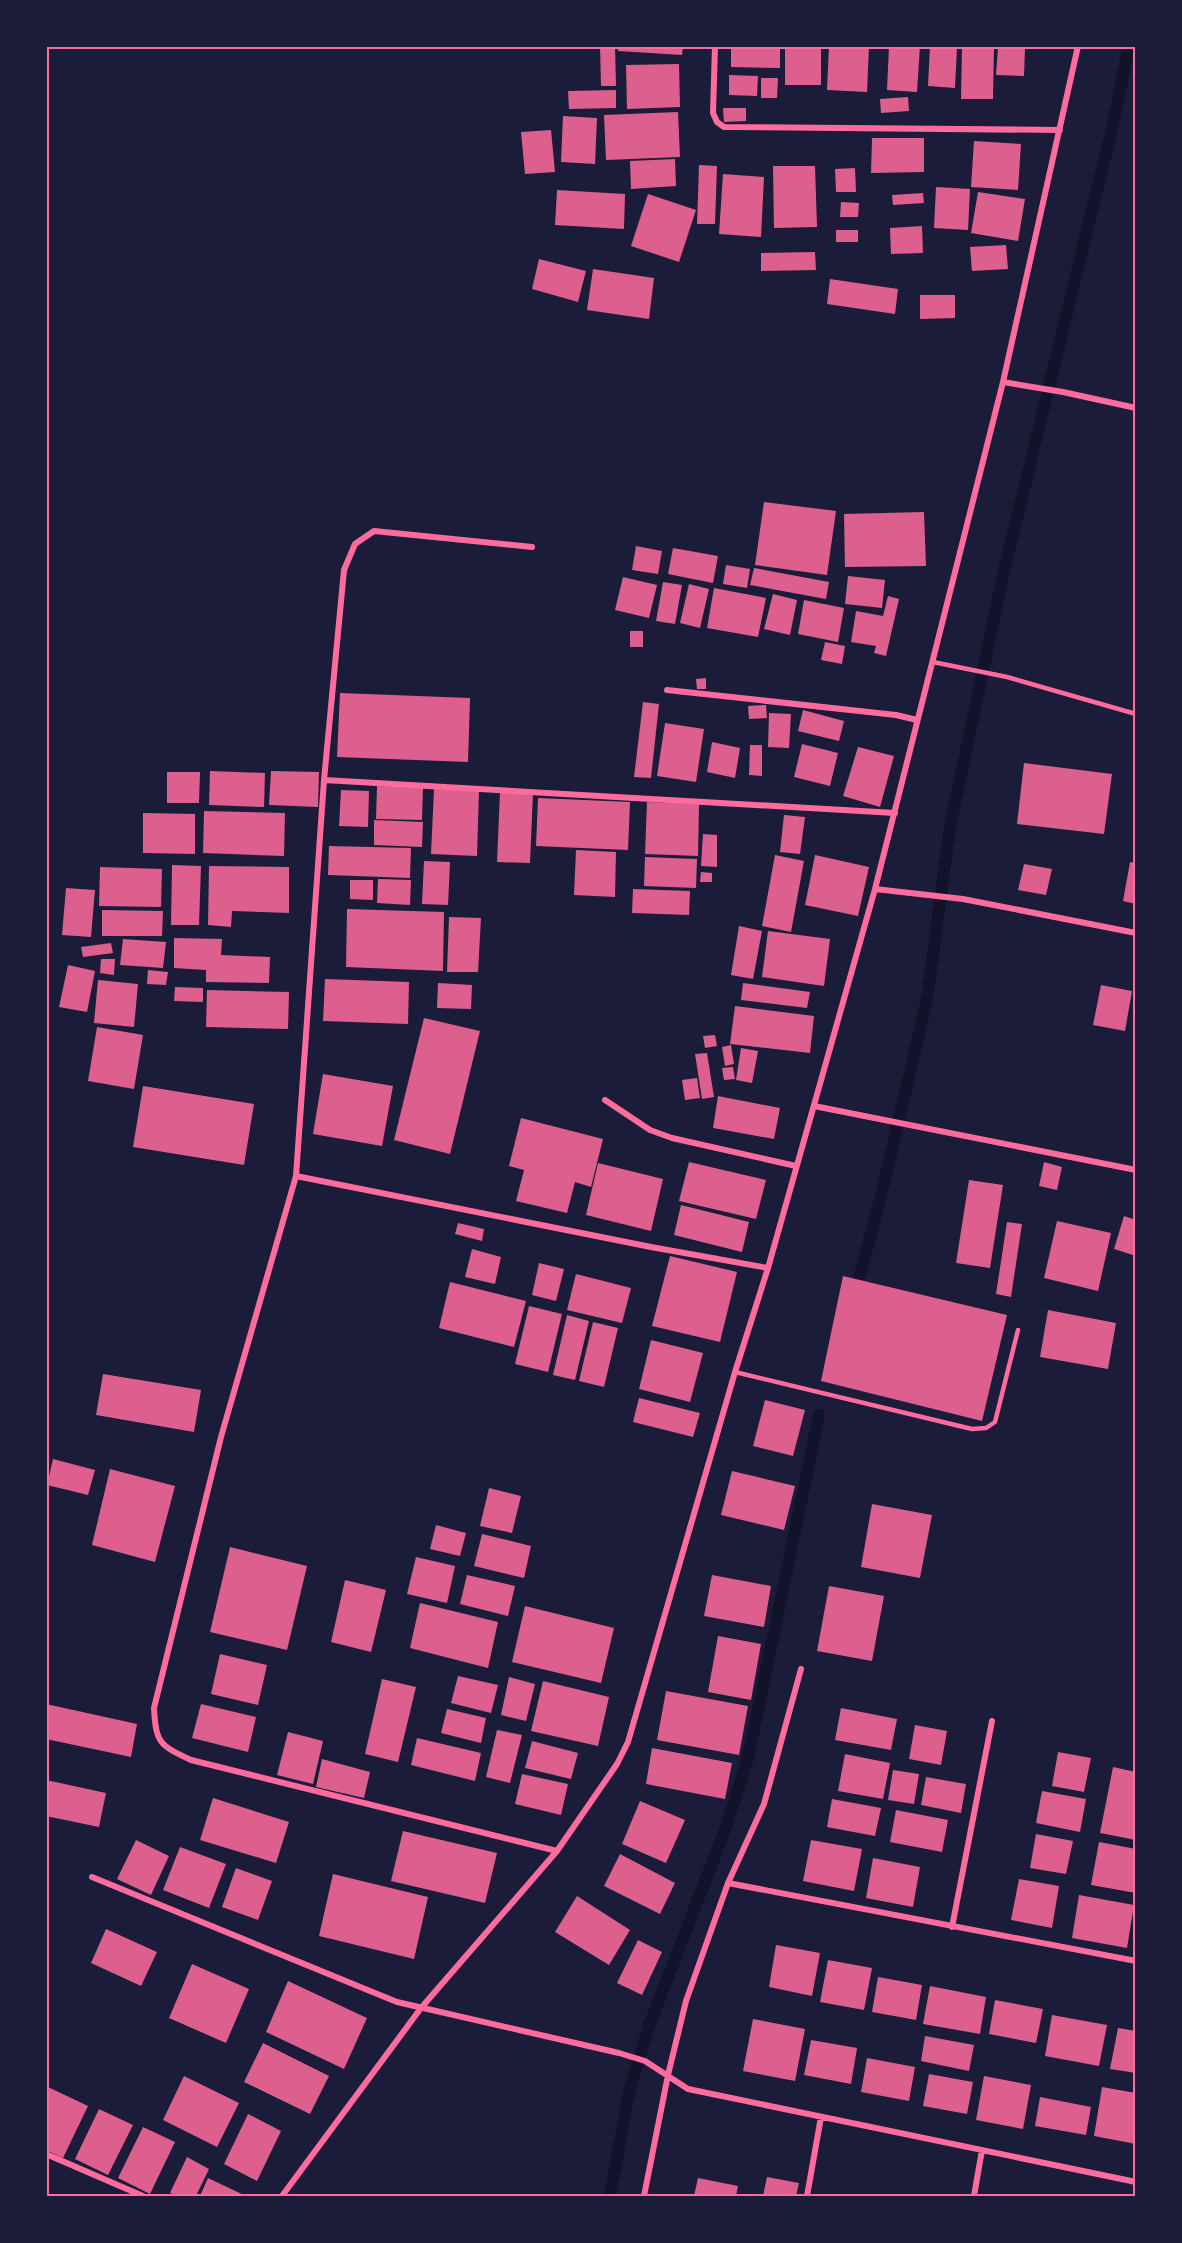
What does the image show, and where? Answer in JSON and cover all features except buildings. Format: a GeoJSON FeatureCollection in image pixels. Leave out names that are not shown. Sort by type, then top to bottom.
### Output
{"type":"FeatureCollection","features":[{"type":"Feature","properties":{"kind":"street"},"geometry":{"type":"LineString","coordinates":[[715,46],[713,113],[717,122],[724,127],[1060,130]]}},
{"type":"Feature","properties":{"kind":"street"},"geometry":{"type":"LineString","coordinates":[[282,2196],[421,2008],[556,1851],[617,1764],[628,1742],[735,1371],[768,1268],[875,889],[1003,382],[1078,46]]}},
{"type":"Feature","properties":{"kind":"street"},"geometry":{"type":"LineString","coordinates":[[1003,382],[1136,408]]}},
{"type":"Feature","properties":{"kind":"street"},"geometry":{"type":"LineString","coordinates":[[532,547],[374,531],[355,544],[344,570],[324,780],[296,1176],[221,1437],[154,1708],[155,1733],[167,1749],[191,1760],[556,1851]]}},
{"type":"Feature","properties":{"kind":"street"},"geometry":{"type":"LineString","coordinates":[[667,690],[896,715],[917,720]]}},
{"type":"Feature","properties":{"kind":"street"},"geometry":{"type":"LineString","coordinates":[[324,780],[895,813]]}},
{"type":"Feature","properties":{"kind":"street"},"geometry":{"type":"LineString","coordinates":[[875,889],[963,899],[1136,933]]}},
{"type":"Feature","properties":{"kind":"street"},"geometry":{"type":"LineString","coordinates":[[605,1100],[650,1130],[672,1138],[796,1166]]}},
{"type":"Feature","properties":{"kind":"street"},"geometry":{"type":"LineString","coordinates":[[814,1106],[1136,1170]]}},
{"type":"Feature","properties":{"kind":"street"},"geometry":{"type":"LineString","coordinates":[[296,1176],[768,1268]]}},
{"type":"Feature","properties":{"kind":"street"},"geometry":{"type":"LineString","coordinates":[[644,2196],[668,2075],[686,2001],[728,1882],[764,1804],[801,1669]]}},
{"type":"Feature","properties":{"kind":"street"},"geometry":{"type":"LineString","coordinates":[[952,1927],[992,1721]]}},
{"type":"Feature","properties":{"kind":"street"},"geometry":{"type":"LineString","coordinates":[[92,1877],[319,1972],[397,2002],[619,2053],[645,2061],[687,2089],[1136,2182]]}},
{"type":"Feature","properties":{"kind":"street"},"geometry":{"type":"LineString","coordinates":[[728,1882],[1136,1961]]}},
{"type":"Feature","properties":{"kind":"street"},"geometry":{"type":"LineString","coordinates":[[807,2196],[821,2117]]}},
{"type":"Feature","properties":{"kind":"street"},"geometry":{"type":"LineString","coordinates":[[974,2196],[982,2150]]}},
{"type":"Feature","properties":{"kind":"street"},"geometry":{"type":"LineString","coordinates":[[46,2154],[143,2196]]}},
{"type":"Feature","properties":{"kind":"lane"},"geometry":{"type":"LineString","coordinates":[[933,662],[996,675],[1136,714]]}},
{"type":"Feature","properties":{"kind":"lane"},"geometry":{"type":"LineString","coordinates":[[735,1371],[972,1430],[986,1428],[995,1422],[1018,1330]]}},
{"type":"Feature","properties":{"kind":"waterway"},"geometry":{"type":"LineString","coordinates":[[860,1275],[927,999],[950,827],[1004,571],[1113,124],[1129,46]]}},
{"type":"Feature","properties":{"kind":"waterway"},"geometry":{"type":"LineString","coordinates":[[610,2196],[629,2092],[649,2026],[725,1830],[748,1758],[819,1415]]}}]}
